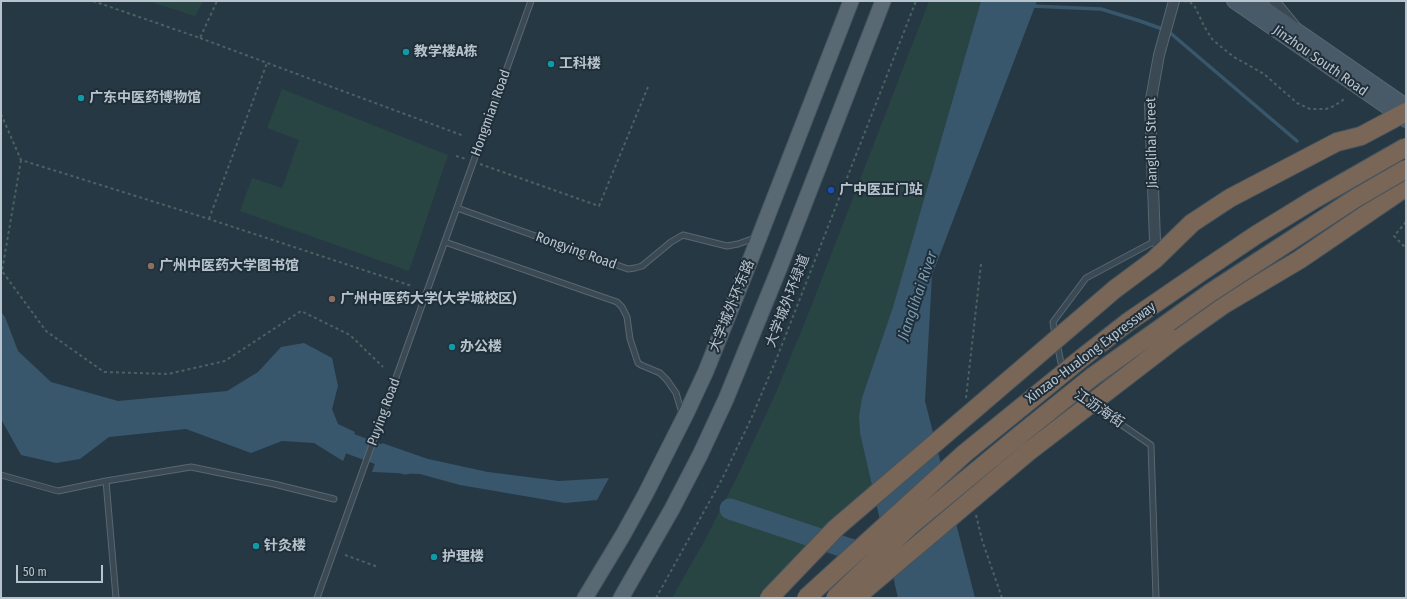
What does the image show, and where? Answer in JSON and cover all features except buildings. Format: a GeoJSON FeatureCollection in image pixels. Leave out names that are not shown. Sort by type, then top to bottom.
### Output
{"type":"FeatureCollection","features":[{"type":"Feature","properties":{"kind":"highway"},"geometry":{"type":"LineString","coordinates":[[768,598],[836,528],[1115,290],[1160,255],[1192,222],[1230,198],[1337,142],[1361,136],[1406,112]]}},
{"type":"Feature","properties":{"kind":"highway","name":"Xinzao-Hualong Expressway"},"geometry":{"type":"LineString","coordinates":[[806,598],[965,453],[1128,322],[1256,235],[1313,200],[1406,147]]}},
{"type":"Feature","properties":{"kind":"highway","name":"Xinzao-Hualong Expressway"},"geometry":{"type":"LineString","coordinates":[[835,598],[911,525],[1092,377],[1216,289],[1343,207],[1406,169]]}},
{"type":"Feature","properties":{"kind":"highway"},"geometry":{"type":"LineString","coordinates":[[855,598],[984,487],[1175,339],[1224,304],[1299,260],[1406,187]]}},
{"type":"Feature","properties":{"kind":"main road","name":"大学城外环东路"},"geometry":{"type":"LineString","coordinates":[[585,598],[635,514],[683,420],[724,328],[851,1]]}},
{"type":"Feature","properties":{"kind":"main road"},"geometry":{"type":"LineString","coordinates":[[621,598],[656,540],[690,476],[726,399],[779,269],[883,1]]}},
{"type":"Feature","properties":{"kind":"main road","name":"Jinzhou South Road"},"geometry":{"type":"LineString","coordinates":[[1234,1],[1406,120]]}},
{"type":"Feature","properties":{"kind":"main road","name":"Jinzhou South Road"},"geometry":{"type":"LineString","coordinates":[[1254,1],[1406,106]]}},
{"type":"Feature","properties":{"kind":"street","name":"Jianglihai Street"},"geometry":{"type":"LineString","coordinates":[[1155,241],[1150,105],[1159,54],[1174,1]]}},
{"type":"Feature","properties":{"kind":"street"},"geometry":{"type":"LineString","coordinates":[[1274,1],[1304,36]]}},
{"type":"Feature","properties":{"kind":"lane","name":"Hongmian Road"},"geometry":{"type":"LineString","coordinates":[[451,225],[531,1]]}},
{"type":"Feature","properties":{"kind":"lane","name":"Rongying Road"},"geometry":{"type":"LineString","coordinates":[[457,208],[628,269],[642,266],[671,242],[683,235],[727,246],[738,244],[760,236]]}},
{"type":"Feature","properties":{"kind":"lane","name":"Puying Road"},"geometry":{"type":"LineString","coordinates":[[317,598],[451,225]]}},
{"type":"Feature","properties":{"kind":"lane","name":"江沥海街"},"geometry":{"type":"LineString","coordinates":[[1064,379],[1053,322],[1086,278],[1155,241]]}},
{"type":"Feature","properties":{"kind":"lane"},"geometry":{"type":"LineString","coordinates":[[445,242],[617,302],[622,307],[627,317],[630,339],[638,363],[660,373],[670,384],[679,400],[683,420]]}},
{"type":"Feature","properties":{"kind":"lane","name":"江沥海街"},"geometry":{"type":"LineString","coordinates":[[1066,386],[1151,445],[1156,598]]}},
{"type":"Feature","properties":{"kind":"lane"},"geometry":{"type":"LineString","coordinates":[[1,475],[58,491],[106,481],[191,467],[334,498]]}},
{"type":"Feature","properties":{"kind":"lane"},"geometry":{"type":"LineString","coordinates":[[106,481],[116,598]]}},
{"type":"Feature","properties":{"kind":"path"},"geometry":{"type":"LineString","coordinates":[[93,1],[200,38],[464,136]]}},
{"type":"Feature","properties":{"kind":"path"},"geometry":{"type":"LineString","coordinates":[[200,38],[217,1]]}},
{"type":"Feature","properties":{"kind":"path","name":"大学城外环绿道"},"geometry":{"type":"LineString","coordinates":[[656,598],[688,543],[722,479],[751,419],[778,355],[916,1]]}},
{"type":"Feature","properties":{"kind":"path"},"geometry":{"type":"LineString","coordinates":[[1184,1],[1190,2],[1195,7],[1212,39],[1234,57],[1264,74],[1297,103],[1310,109],[1326,109],[1334,106],[1346,98]]}},
{"type":"Feature","properties":{"kind":"path"},"geometry":{"type":"LineString","coordinates":[[209,220],[267,63]]}},
{"type":"Feature","properties":{"kind":"path"},"geometry":{"type":"LineString","coordinates":[[479,164],[599,206],[648,87]]}},
{"type":"Feature","properties":{"kind":"path"},"geometry":{"type":"LineString","coordinates":[[1,114],[21,160],[2,271],[46,331],[104,372],[168,374],[225,361],[301,312],[350,335],[383,367]]}},
{"type":"Feature","properties":{"kind":"path"},"geometry":{"type":"LineString","coordinates":[[456,156],[471,161]]}},
{"type":"Feature","properties":{"kind":"path"},"geometry":{"type":"LineString","coordinates":[[21,160],[412,286]]}},
{"type":"Feature","properties":{"kind":"path"},"geometry":{"type":"LineString","coordinates":[[1406,222],[1394,236],[1406,248]]}},
{"type":"Feature","properties":{"kind":"path"},"geometry":{"type":"LineString","coordinates":[[345,555],[378,568]]}},
{"type":"Feature","properties":{"kind":"green space"},"geometry":{"type":"Polygon","coordinates":[[[148,1],[203,1],[195,16],[148,1]]]}},
{"type":"Feature","properties":{"kind":"green space"},"geometry":{"type":"Polygon","coordinates":[[[929,1],[981,1],[893,307],[869,379],[859,416],[860,433],[875,498],[767,598],[672,598],[706,538],[736,479],[774,397],[807,317],[929,1]]]}},
{"type":"Feature","properties":{"kind":"green space"},"geometry":{"type":"Polygon","coordinates":[[[282,89],[448,155],[409,271],[240,211],[252,178],[282,188],[299,140],[267,128],[282,89]]]}},
{"type":"Feature","properties":{"kind":"water","name":"Jianglihai River"},"geometry":{"type":"Polygon","coordinates":[[[981,1],[1037,1],[932,275],[925,401],[975,598],[898,598],[860,433],[859,416],[862,398],[893,307],[981,1]]]}},
{"type":"Feature","properties":{"kind":"water"},"geometry":{"type":"Polygon","coordinates":[[[1,312],[5,317],[18,351],[51,382],[118,401],[227,391],[258,372],[281,347],[304,343],[332,358],[338,386],[332,409],[338,424],[355,432],[343,461],[314,443],[282,441],[251,453],[186,429],[109,437],[80,459],[56,463],[21,455],[1,419],[1,312]]]}},
{"type":"Feature","properties":{"kind":"water"},"geometry":{"type":"Polygon","coordinates":[[[382,443],[428,459],[488,472],[559,481],[609,478],[597,500],[565,503],[460,485],[420,474],[372,472],[382,443]]]}},
{"type":"Feature","properties":{"kind":"waterway"},"geometry":{"type":"LineString","coordinates":[[1030,6],[1101,9],[1168,31],[1297,141]]}},
{"type":"Feature","properties":{"kind":"waterway"},"geometry":{"type":"LineString","coordinates":[[324,434],[405,464]]}},
{"type":"Feature","properties":{"kind":"waterway"},"geometry":{"type":"LineString","coordinates":[[730,509],[874,557]]}},
{"type":"Feature","properties":{"kind":"place","name":"教学楼A栋"},"geometry":{"type":"Point","coordinates":[406,52]}},
{"type":"Feature","properties":{"kind":"place","name":"工科楼"},"geometry":{"type":"Point","coordinates":[551,64]}},
{"type":"Feature","properties":{"kind":"place","name":"广东中医药博物馆"},"geometry":{"type":"Point","coordinates":[81,98]}},
{"type":"Feature","properties":{"kind":"place","name":"广中医正门站"},"geometry":{"type":"Point","coordinates":[831,190]}},
{"type":"Feature","properties":{"kind":"place","name":"广州中医药大学图书馆"},"geometry":{"type":"Point","coordinates":[151,266]}},
{"type":"Feature","properties":{"kind":"place","name":"广州中医药大学(大学城校区)"},"geometry":{"type":"Point","coordinates":[332,299]}},
{"type":"Feature","properties":{"kind":"place","name":"办公楼"},"geometry":{"type":"Point","coordinates":[452,347]}},
{"type":"Feature","properties":{"kind":"place","name":"针灸楼"},"geometry":{"type":"Point","coordinates":[256,546]}},
{"type":"Feature","properties":{"kind":"place","name":"护理楼"},"geometry":{"type":"Point","coordinates":[434,557]}}]}
